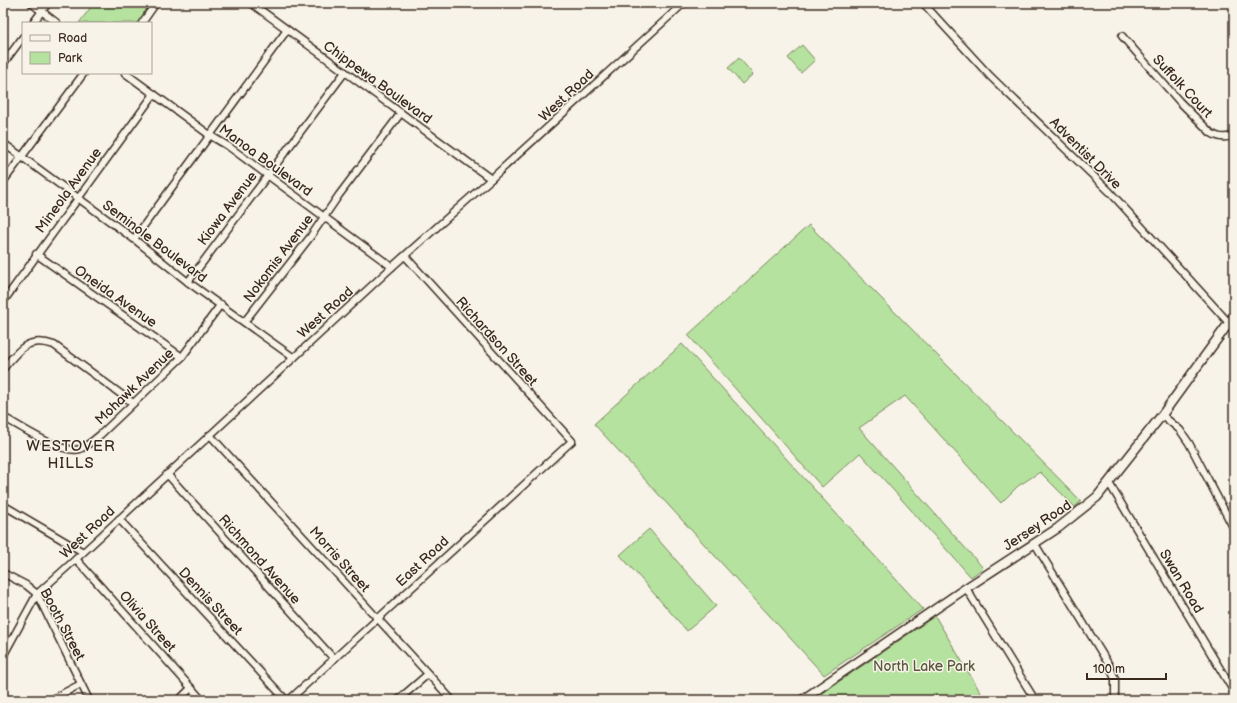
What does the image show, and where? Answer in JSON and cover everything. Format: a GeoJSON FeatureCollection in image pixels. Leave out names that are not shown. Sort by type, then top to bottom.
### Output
{"type":"FeatureCollection","features":[{"type":"Feature","properties":{"kind":"street"},"geometry":{"type":"LineString","coordinates":[[31,3],[57,22]]}},
{"type":"Feature","properties":{"kind":"street"},"geometry":{"type":"LineString","coordinates":[[34,22],[48,3]]}},
{"type":"Feature","properties":{"kind":"street"},"geometry":{"type":"LineString","coordinates":[[143,22],[156,3]]}},
{"type":"Feature","properties":{"kind":"street","name":"Chippewa Boulevard"},"geometry":{"type":"LineString","coordinates":[[251,3],[492,179]]}},
{"type":"Feature","properties":{"kind":"street","name":"West Road"},"geometry":{"type":"LineString","coordinates":[[3,656],[37,594],[392,267],[492,179],[684,3]]}},
{"type":"Feature","properties":{"kind":"street","name":"Adventist Drive"},"geometry":{"type":"LineString","coordinates":[[923,3],[990,76],[1094,176],[1232,320]]}},
{"type":"Feature","properties":{"kind":"street"},"geometry":{"type":"LineString","coordinates":[[134,239],[287,30]]}},
{"type":"Feature","properties":{"kind":"street","name":"Suffolk Court"},"geometry":{"type":"LineString","coordinates":[[1122,36],[1179,101],[1211,133],[1217,137],[1224,138],[1234,135]]}},
{"type":"Feature","properties":{"kind":"street"},"geometry":{"type":"LineString","coordinates":[[3,64],[22,38]]}},
{"type":"Feature","properties":{"kind":"street","name":"Kiowa Avenue"},"geometry":{"type":"LineString","coordinates":[[188,282],[344,72]]}},
{"type":"Feature","properties":{"kind":"street"},"geometry":{"type":"LineString","coordinates":[[3,182],[83,74]]}},
{"type":"Feature","properties":{"kind":"street","name":"Manoa Boulevard"},"geometry":{"type":"LineString","coordinates":[[126,74],[210,136],[228,146],[266,176],[392,267]]}},
{"type":"Feature","properties":{"kind":"street","name":"Mineola Avenue"},"geometry":{"type":"LineString","coordinates":[[3,302],[36,254],[154,94]]}},
{"type":"Feature","properties":{"kind":"street","name":"Nokomis Avenue"},"geometry":{"type":"LineString","coordinates":[[244,321],[401,113]]}},
{"type":"Feature","properties":{"kind":"street","name":"Seminole Boulevard"},"geometry":{"type":"LineString","coordinates":[[3,143],[134,239],[188,282],[221,304],[294,358]]}},
{"type":"Feature","properties":{"kind":"street","name":"Oneida Avenue"},"geometry":{"type":"LineString","coordinates":[[36,254],[182,357]]}},
{"type":"Feature","properties":{"kind":"street","name":"Richardson Street"},"geometry":{"type":"LineString","coordinates":[[406,256],[572,441]]}},
{"type":"Feature","properties":{"kind":"street","name":"Mohawk Avenue"},"geometry":{"type":"LineString","coordinates":[[3,417],[56,446],[78,449],[100,435],[182,357],[221,304]]}},
{"type":"Feature","properties":{"kind":"street","name":"Jersey Road"},"geometry":{"type":"LineString","coordinates":[[802,700],[966,588],[1035,544],[1086,507],[1110,483],[1232,320]]}},
{"type":"Feature","properties":{"kind":"street"},"geometry":{"type":"LineString","coordinates":[[3,369],[23,347],[37,341],[44,342],[54,345],[133,403]]}},
{"type":"Feature","properties":{"kind":"street"},"geometry":{"type":"LineString","coordinates":[[1162,415],[1180,430],[1189,443],[1234,529]]}},
{"type":"Feature","properties":{"kind":"street","name":"Morris Street"},"geometry":{"type":"LineString","coordinates":[[210,435],[452,700]]}},
{"type":"Feature","properties":{"kind":"street","name":"East Road"},"geometry":{"type":"LineString","coordinates":[[287,700],[334,659],[572,441]]}},
{"type":"Feature","properties":{"kind":"street","name":"Richmond Avenue"},"geometry":{"type":"LineString","coordinates":[[167,474],[334,659]]}},
{"type":"Feature","properties":{"kind":"street","name":"Swan Road"},"geometry":{"type":"LineString","coordinates":[[1110,483],[1234,692]]}},
{"type":"Feature","properties":{"kind":"street"},"geometry":{"type":"LineString","coordinates":[[3,505],[83,552]]}},
{"type":"Feature","properties":{"kind":"street","name":"Dennis Street"},"geometry":{"type":"LineString","coordinates":[[119,519],[287,700]]}},
{"type":"Feature","properties":{"kind":"street"},"geometry":{"type":"LineString","coordinates":[[1035,544],[1109,665],[1115,679],[1115,700]]}},
{"type":"Feature","properties":{"kind":"street","name":"Olivia Street"},"geometry":{"type":"LineString","coordinates":[[76,559],[202,700]]}},
{"type":"Feature","properties":{"kind":"street","name":"Booth Street"},"geometry":{"type":"LineString","coordinates":[[3,573],[26,585],[37,594],[89,700]]}},
{"type":"Feature","properties":{"kind":"street"},"geometry":{"type":"LineString","coordinates":[[966,588],[1034,700]]}},
{"type":"Feature","properties":{"kind":"street"},"geometry":{"type":"LineString","coordinates":[[398,700],[428,674]]}},
{"type":"Feature","properties":{"kind":"street"},"geometry":{"type":"LineString","coordinates":[[50,700],[80,684]]}},
{"type":"Feature","properties":{"kind":"street"},"geometry":{"type":"LineString","coordinates":[[179,700],[192,688]]}},
{"type":"Feature","properties":{"kind":"green space"},"geometry":{"type":"Polygon","coordinates":[[[94,3],[156,3],[143,22],[80,22],[94,3]]]}},
{"type":"Feature","properties":{"kind":"green space"},"geometry":{"type":"Polygon","coordinates":[[[802,45],[815,60],[801,73],[788,58],[802,45]]]}},
{"type":"Feature","properties":{"kind":"green space"},"geometry":{"type":"Polygon","coordinates":[[[739,58],[753,74],[742,84],[728,68],[739,58]]]}},
{"type":"Feature","properties":{"kind":"green space"},"geometry":{"type":"Polygon","coordinates":[[[809,225],[1081,501],[1075,507],[1040,472],[1018,486],[1001,503],[905,396],[859,428],[983,568],[971,577],[860,453],[822,487],[688,335],[809,225]]]}},
{"type":"Feature","properties":{"kind":"green space"},"geometry":{"type":"Polygon","coordinates":[[[682,344],[923,609],[824,675],[594,424],[682,344]]]}},
{"type":"Feature","properties":{"kind":"green space"},"geometry":{"type":"Polygon","coordinates":[[[649,529],[716,606],[687,631],[620,555],[649,529]]]}},
{"type":"Feature","properties":{"kind":"green space","name":"North Lake Park"},"geometry":{"type":"Polygon","coordinates":[[[935,616],[985,700],[812,700],[935,616]]]}},
{"type":"Feature","properties":{"kind":"district","name":"WESTOVER HILLS"},"geometry":{"type":"Point","coordinates":[71,454]}}]}
